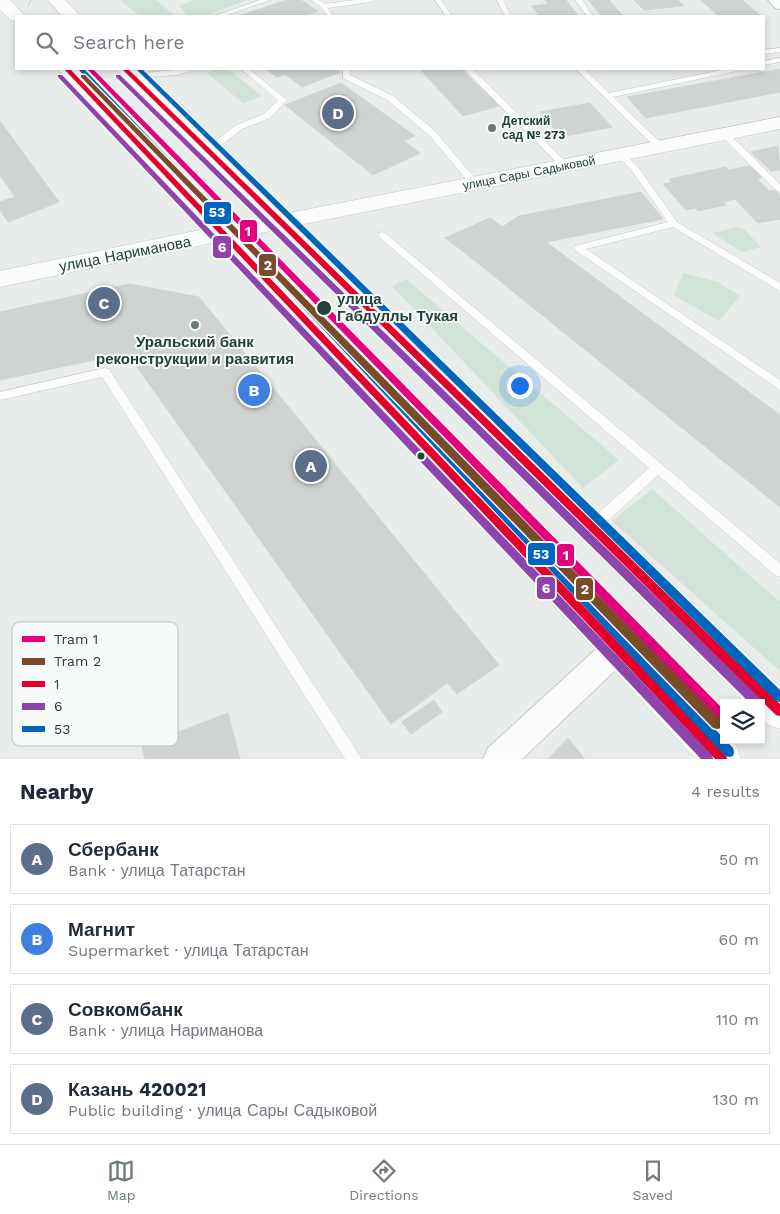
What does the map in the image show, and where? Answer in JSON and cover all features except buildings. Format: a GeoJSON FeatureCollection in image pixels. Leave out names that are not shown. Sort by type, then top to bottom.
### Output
{"type":"FeatureCollection","features":[{"type":"Feature","properties":{"kind":"main road"},"geometry":{"type":"LineString","coordinates":[[1,0],[15,15]]}},
{"type":"Feature","properties":{"kind":"main road"},"geometry":{"type":"LineString","coordinates":[[56,0],[70,15]]}},
{"type":"Feature","properties":{"kind":"main road"},"geometry":{"type":"LineString","coordinates":[[68,70],[616,650],[722,759]]}},
{"type":"Feature","properties":{"kind":"main road"},"geometry":{"type":"LineString","coordinates":[[129,72],[279,222],[780,711]]}},
{"type":"Feature","properties":{"kind":"main road","name":"улица Сары Садыковой"},"geometry":{"type":"LineString","coordinates":[[279,222],[780,123]]}},
{"type":"Feature","properties":{"kind":"main road","name":"улица Нариманова"},"geometry":{"type":"LineString","coordinates":[[0,279],[279,222]]}},
{"type":"Feature","properties":{"kind":"street"},"geometry":{"type":"LineString","coordinates":[[775,0],[780,5]]}},
{"type":"Feature","properties":{"kind":"street"},"geometry":{"type":"LineString","coordinates":[[499,759],[616,650]]}},
{"type":"Feature","properties":{"kind":"lane"},"geometry":{"type":"LineString","coordinates":[[221,15],[267,0]]}},
{"type":"Feature","properties":{"kind":"lane"},"geometry":{"type":"LineString","coordinates":[[314,0],[324,6],[329,15]]}},
{"type":"Feature","properties":{"kind":"lane"},"geometry":{"type":"LineString","coordinates":[[324,6],[371,0]]}},
{"type":"Feature","properties":{"kind":"lane"},"geometry":{"type":"LineString","coordinates":[[438,0],[448,15]]}},
{"type":"Feature","properties":{"kind":"lane"},"geometry":{"type":"LineString","coordinates":[[500,0],[508,15]]}},
{"type":"Feature","properties":{"kind":"lane"},"geometry":{"type":"LineString","coordinates":[[578,0],[589,15]]}},
{"type":"Feature","properties":{"kind":"lane"},"geometry":{"type":"LineString","coordinates":[[765,52],[780,50]]}},
{"type":"Feature","properties":{"kind":"lane"},"geometry":{"type":"LineString","coordinates":[[765,63],[780,60]]}},
{"type":"Feature","properties":{"kind":"lane"},"geometry":{"type":"LineString","coordinates":[[129,72],[178,73],[188,70]]}},
{"type":"Feature","properties":{"kind":"lane"},"geometry":{"type":"LineString","coordinates":[[208,151],[238,128],[267,116],[283,100],[246,70]]}},
{"type":"Feature","properties":{"kind":"lane"},"geometry":{"type":"LineString","coordinates":[[347,70],[346,76],[390,98],[432,133],[474,184]]}},
{"type":"Feature","properties":{"kind":"lane"},"geometry":{"type":"LineString","coordinates":[[469,70],[564,165]]}},
{"type":"Feature","properties":{"kind":"lane"},"geometry":{"type":"LineString","coordinates":[[581,70],[660,146]]}},
{"type":"Feature","properties":{"kind":"lane"},"geometry":{"type":"LineString","coordinates":[[607,96],[732,70]]}},
{"type":"Feature","properties":{"kind":"lane"},"geometry":{"type":"LineString","coordinates":[[724,134],[780,189]]}},
{"type":"Feature","properties":{"kind":"lane"},"geometry":{"type":"LineString","coordinates":[[620,154],[674,224],[780,288]]}},
{"type":"Feature","properties":{"kind":"lane"},"geometry":{"type":"LineString","coordinates":[[674,224],[578,248],[780,386]]}},
{"type":"Feature","properties":{"kind":"lane"},"geometry":{"type":"LineString","coordinates":[[382,235],[780,571]]}},
{"type":"Feature","properties":{"kind":"lane"},"geometry":{"type":"LineString","coordinates":[[0,396],[106,372],[354,759]]}},
{"type":"Feature","properties":{"kind":"lane"},"geometry":{"type":"LineString","coordinates":[[592,526],[659,467]]}},
{"type":"Feature","properties":{"kind":"green space"},"geometry":{"type":"Polygon","coordinates":[[[120,0],[156,0],[174,15],[139,15],[120,0]]]}},
{"type":"Feature","properties":{"kind":"green space"},"geometry":{"type":"Polygon","coordinates":[[[194,0],[248,0],[207,15],[187,15],[179,6],[194,0]]]}},
{"type":"Feature","properties":{"kind":"green space"},"geometry":{"type":"Polygon","coordinates":[[[215,70],[229,70],[262,96],[243,103],[207,73],[215,70]]]}},
{"type":"Feature","properties":{"kind":"green space"},"geometry":{"type":"Polygon","coordinates":[[[737,227],[745,230],[761,247],[742,252],[712,233],[737,227]]]}},
{"type":"Feature","properties":{"kind":"green space"},"geometry":{"type":"Polygon","coordinates":[[[683,273],[718,282],[740,296],[719,321],[674,295],[683,273]]]}},
{"type":"Feature","properties":{"kind":"green space"},"geometry":{"type":"Polygon","coordinates":[[[406,279],[619,460],[583,488],[392,286],[406,279]]]}},
{"type":"Feature","properties":{"kind":"green space"},"geometry":{"type":"Polygon","coordinates":[[[652,489],[780,602],[780,671],[612,521],[652,489]]]}},
{"type":"Feature","properties":{"kind":"tram line"},"geometry":{"type":"LineString","coordinates":[[28,6],[31,0]]}},
{"type":"Feature","properties":{"kind":"tram line","name":"1"},"geometry":{"type":"LineString","coordinates":[[91,70],[720,713]]}},
{"type":"Feature","properties":{"kind":"tram line","name":"2"},"geometry":{"type":"LineString","coordinates":[[83,76],[717,724]]}},
{"type":"Feature","properties":{"kind":"transit line","name":"1"},"geometry":{"type":"LineString","coordinates":[[68,70],[722,759]]}},
{"type":"Feature","properties":{"kind":"transit line","name":"53"},"geometry":{"type":"LineString","coordinates":[[82,70],[729,752]]}},
{"type":"Feature","properties":{"kind":"transit line","name":"1"},"geometry":{"type":"LineString","coordinates":[[126,70],[780,711]]}},
{"type":"Feature","properties":{"kind":"transit line","name":"53"},"geometry":{"type":"LineString","coordinates":[[140,70],[780,697]]}},
{"type":"Feature","properties":{"kind":"transit line","name":"6"},"geometry":{"type":"LineString","coordinates":[[60,76],[708,759]]}},
{"type":"Feature","properties":{"kind":"transit line","name":"6"},"geometry":{"type":"LineString","coordinates":[[118,76],[753,699]]}},
{"type":"Feature","properties":{"kind":"place","name":"Казань 420021"},"geometry":{"type":"Point","coordinates":[338,113]}},
{"type":"Feature","properties":{"kind":"place","name":"Детский сад № 273"},"geometry":{"type":"Point","coordinates":[492,128]}},
{"type":"Feature","properties":{"kind":"place","name":"Совкомбанк"},"geometry":{"type":"Point","coordinates":[104,303]}},
{"type":"Feature","properties":{"kind":"place","name":"улица Габдуллы Тукая"},"geometry":{"type":"Point","coordinates":[324,308]}},
{"type":"Feature","properties":{"kind":"place","name":"Уральский банк реконструкции и развития"},"geometry":{"type":"Point","coordinates":[195,325]}},
{"type":"Feature","properties":{"kind":"place","name":"Магнит"},"geometry":{"type":"Point","coordinates":[254,390]}},
{"type":"Feature","properties":{"kind":"place","name":"Сбербанк"},"geometry":{"type":"Point","coordinates":[311,466]}}]}
